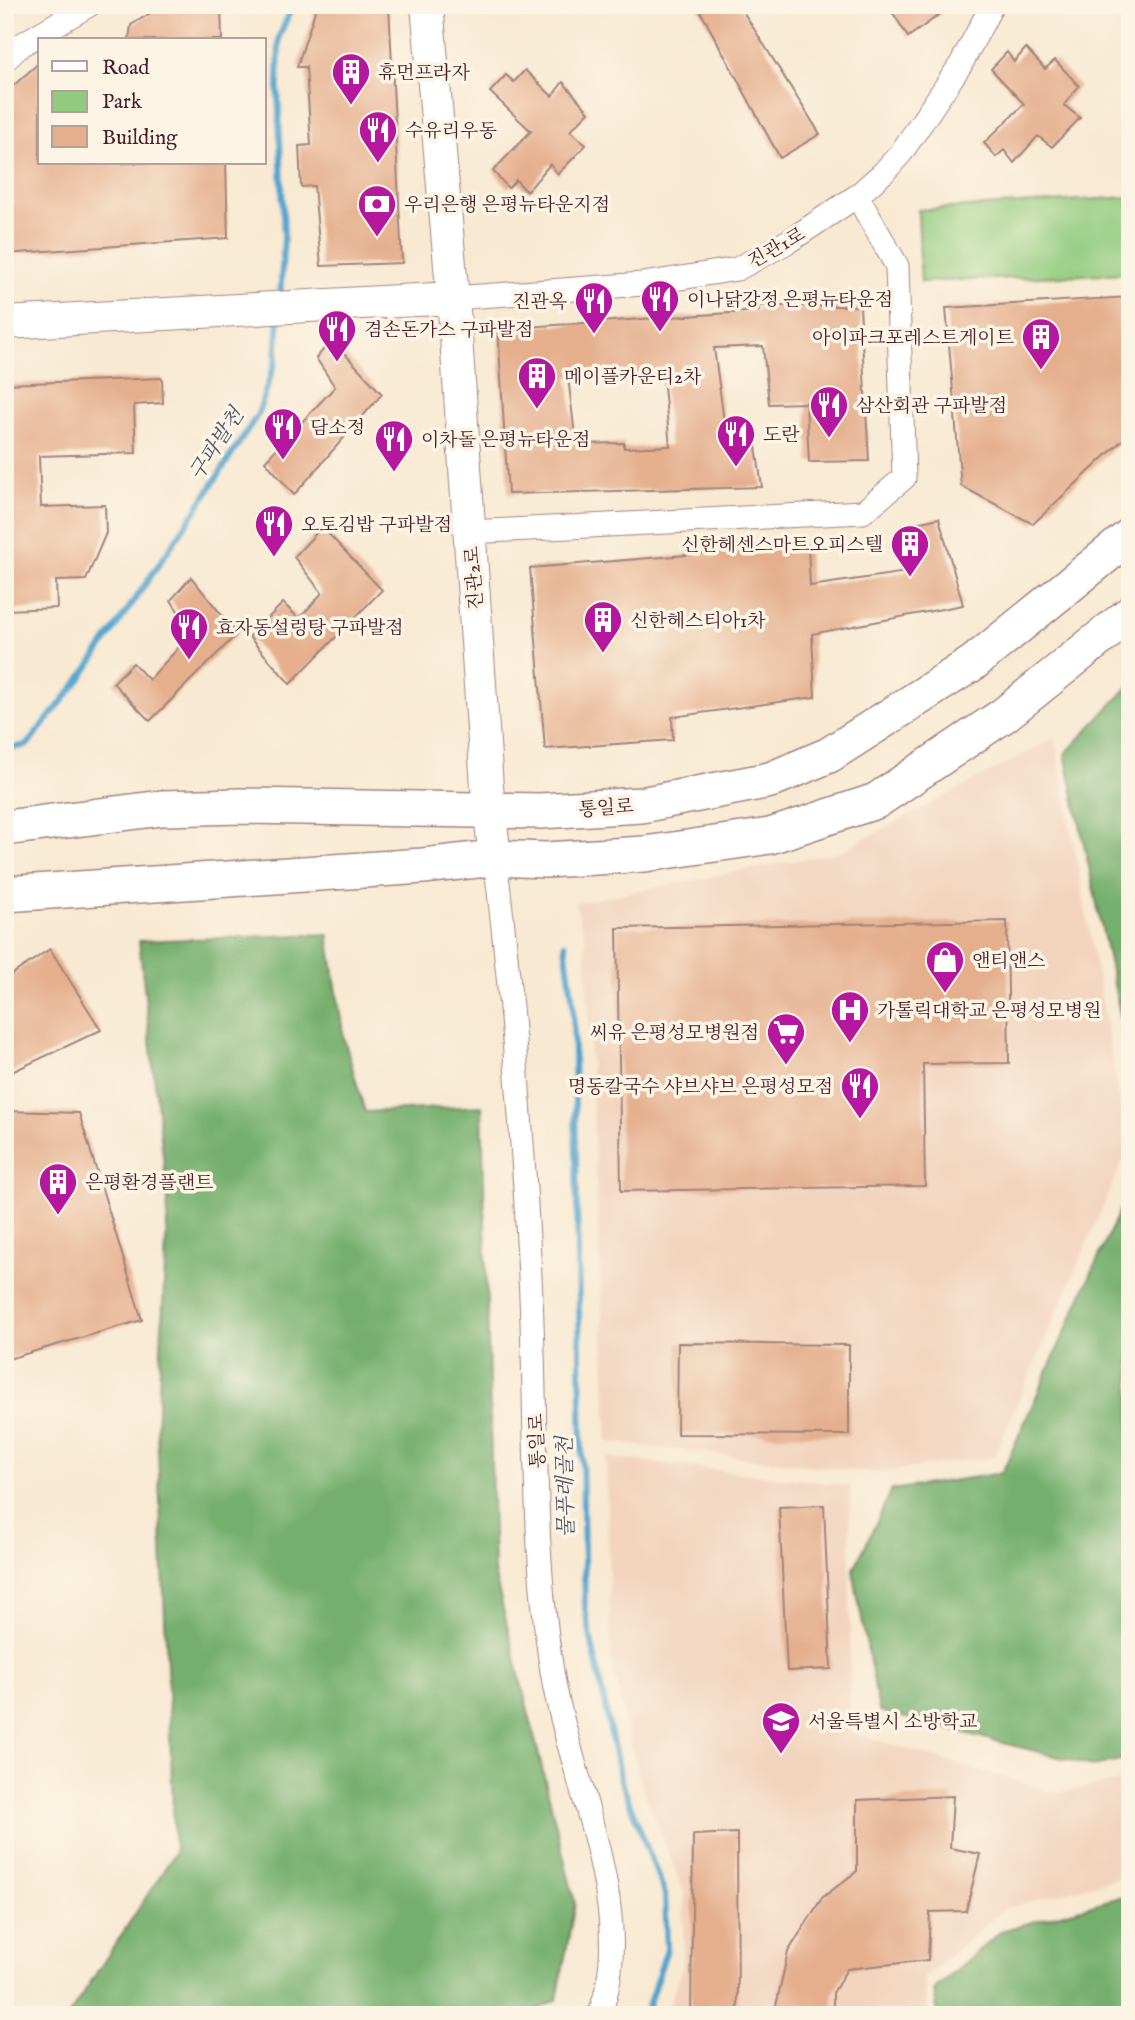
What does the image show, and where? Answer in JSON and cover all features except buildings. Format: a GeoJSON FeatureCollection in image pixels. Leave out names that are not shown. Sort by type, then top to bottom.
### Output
{"type":"FeatureCollection","features":[{"type":"Feature","properties":{"kind":"main road","name":"통일로"},"geometry":{"type":"LineString","coordinates":[[5,828],[162,808],[241,806],[490,811],[641,805],[770,780],[829,755],[973,663],[1130,536]]}},
{"type":"Feature","properties":{"kind":"main road"},"geometry":{"type":"LineString","coordinates":[[5,894],[423,866],[495,858],[547,860],[645,854],[769,836],[876,801],[1004,715],[1130,614]]}},
{"type":"Feature","properties":{"kind":"street"},"geometry":{"type":"LineString","coordinates":[[5,60],[21,45],[89,5]]}},
{"type":"Feature","properties":{"kind":"street","name":"진관2로"},"geometry":{"type":"LineString","coordinates":[[427,5],[453,298],[495,858]]}},
{"type":"Feature","properties":{"kind":"street","name":"진관1로"},"geometry":{"type":"LineString","coordinates":[[453,298],[643,285],[737,269],[789,241],[857,197],[901,153],[961,64],[992,5]]}},
{"type":"Feature","properties":{"kind":"street"},"geometry":{"type":"LineString","coordinates":[[470,532],[863,512],[904,478],[897,266],[857,197]]}},
{"type":"Feature","properties":{"kind":"street"},"geometry":{"type":"LineString","coordinates":[[5,323],[453,298]]}},
{"type":"Feature","properties":{"kind":"street","name":"통일로"},"geometry":{"type":"LineString","coordinates":[[495,858],[516,1068],[531,1297],[540,1550],[554,1683],[611,1911],[608,1992],[598,2015]]}},
{"type":"Feature","properties":{"kind":"shaded area","name":"가톨릭대학교 은평성모병원"},"geometry":{"type":"Polygon","coordinates":[[[1055,738],[1128,1149],[994,1457],[876,1473],[608,1442],[585,938],[575,903],[839,852],[1055,738]]]}},
{"type":"Feature","properties":{"kind":"shaded area","name":"서울특별시 소방학교"},"geometry":{"type":"Polygon","coordinates":[[[606,1457],[850,1486],[850,1732],[1056,1793],[1130,1779],[1130,1875],[1005,1908],[924,1978],[928,2015],[665,2015],[683,1967],[684,1892],[639,1778],[611,1658],[606,1457]]]}},
{"type":"Feature","properties":{"kind":"green space"},"geometry":{"type":"Polygon","coordinates":[[[1130,197],[1130,273],[921,282],[918,210],[1130,197]]]}},
{"type":"Feature","properties":{"kind":"green space"},"geometry":{"type":"Polygon","coordinates":[[[1130,685],[1130,1060],[1065,754],[1130,685]]]}},
{"type":"Feature","properties":{"kind":"green space"},"geometry":{"type":"Polygon","coordinates":[[[328,934],[344,1039],[365,1112],[482,1106],[494,1572],[575,1903],[557,2000],[526,2015],[69,2015],[175,1853],[157,1431],[168,1201],[139,941],[328,934]]]}},
{"type":"Feature","properties":{"kind":"green space"},"geometry":{"type":"Polygon","coordinates":[[[1130,1187],[1130,1758],[1093,1766],[879,1711],[853,1571],[892,1490],[1002,1473],[1130,1187]]]}},
{"type":"Feature","properties":{"kind":"green space"},"geometry":{"type":"Polygon","coordinates":[[[1130,1894],[1130,2015],[938,2015],[934,1990],[1001,1931],[1130,1894]]]}},
{"type":"Feature","properties":{"kind":"waterway","name":"구파발천"},"geometry":{"type":"LineString","coordinates":[[280,298],[284,237],[278,87],[279,37],[293,5]]}},
{"type":"Feature","properties":{"kind":"waterway","name":"구파발천"},"geometry":{"type":"LineString","coordinates":[[5,749],[27,745],[81,678],[258,414],[276,360],[279,316]]}},
{"type":"Feature","properties":{"kind":"waterway","name":"물푸레골천"},"geometry":{"type":"LineString","coordinates":[[565,944],[573,1004],[585,1609],[620,1778],[665,1894],[667,1949],[645,2015]]}},
{"type":"Feature","properties":{"kind":"place","name":"휴먼프라자"},"geometry":{"type":"Point","coordinates":[351,106]}},
{"type":"Feature","properties":{"kind":"place","name":"수유리우동"},"geometry":{"type":"Point","coordinates":[378,164]}},
{"type":"Feature","properties":{"kind":"place","name":"우리은행 은평뉴타운지점"},"geometry":{"type":"Point","coordinates":[377,238]}},
{"type":"Feature","properties":{"kind":"place","name":"이나닭강정 은평뉴타운점"},"geometry":{"type":"Point","coordinates":[660,333]}},
{"type":"Feature","properties":{"kind":"place","name":"진관옥"},"geometry":{"type":"Point","coordinates":[594,335]}},
{"type":"Feature","properties":{"kind":"place","name":"겸손돈가스 구파발점"},"geometry":{"type":"Point","coordinates":[337,363]}},
{"type":"Feature","properties":{"kind":"place","name":"아이파크포레스트게이트"},"geometry":{"type":"Point","coordinates":[1041,371]}},
{"type":"Feature","properties":{"kind":"place","name":"메이플카운티2차"},"geometry":{"type":"Point","coordinates":[537,410]}},
{"type":"Feature","properties":{"kind":"place","name":"삼산회관 구파발점"},"geometry":{"type":"Point","coordinates":[829,439]}},
{"type":"Feature","properties":{"kind":"place","name":"담소정"},"geometry":{"type":"Point","coordinates":[283,461]}},
{"type":"Feature","properties":{"kind":"place","name":"도란"},"geometry":{"type":"Point","coordinates":[736,468]}},
{"type":"Feature","properties":{"kind":"place","name":"이차돌 은평뉴타운점"},"geometry":{"type":"Point","coordinates":[394,473]}},
{"type":"Feature","properties":{"kind":"place","name":"오토김밥 구파발점"},"geometry":{"type":"Point","coordinates":[274,558]}},
{"type":"Feature","properties":{"kind":"place","name":"신한헤센스마트오피스텔"},"geometry":{"type":"Point","coordinates":[910,578]}},
{"type":"Feature","properties":{"kind":"place","name":"신한헤스티아1차"},"geometry":{"type":"Point","coordinates":[603,654]}},
{"type":"Feature","properties":{"kind":"place","name":"효자동설렁탕 구파발점"},"geometry":{"type":"Point","coordinates":[189,661]}},
{"type":"Feature","properties":{"kind":"place","name":"앤티앤스"},"geometry":{"type":"Point","coordinates":[945,994]}},
{"type":"Feature","properties":{"kind":"place","name":"가톨릭대학교 은평성모병원"},"geometry":{"type":"Point","coordinates":[850,1044]}},
{"type":"Feature","properties":{"kind":"place","name":"씨유 은평성모병원점"},"geometry":{"type":"Point","coordinates":[786,1066]}},
{"type":"Feature","properties":{"kind":"place","name":"명동칼국수 샤브샤브 은평성모점"},"geometry":{"type":"Point","coordinates":[860,1120]}},
{"type":"Feature","properties":{"kind":"place","name":"은평환경플랜트"},"geometry":{"type":"Point","coordinates":[58,1216]}},
{"type":"Feature","properties":{"kind":"place","name":"서울특별시 소방학교"},"geometry":{"type":"Point","coordinates":[781,1755]}}]}
